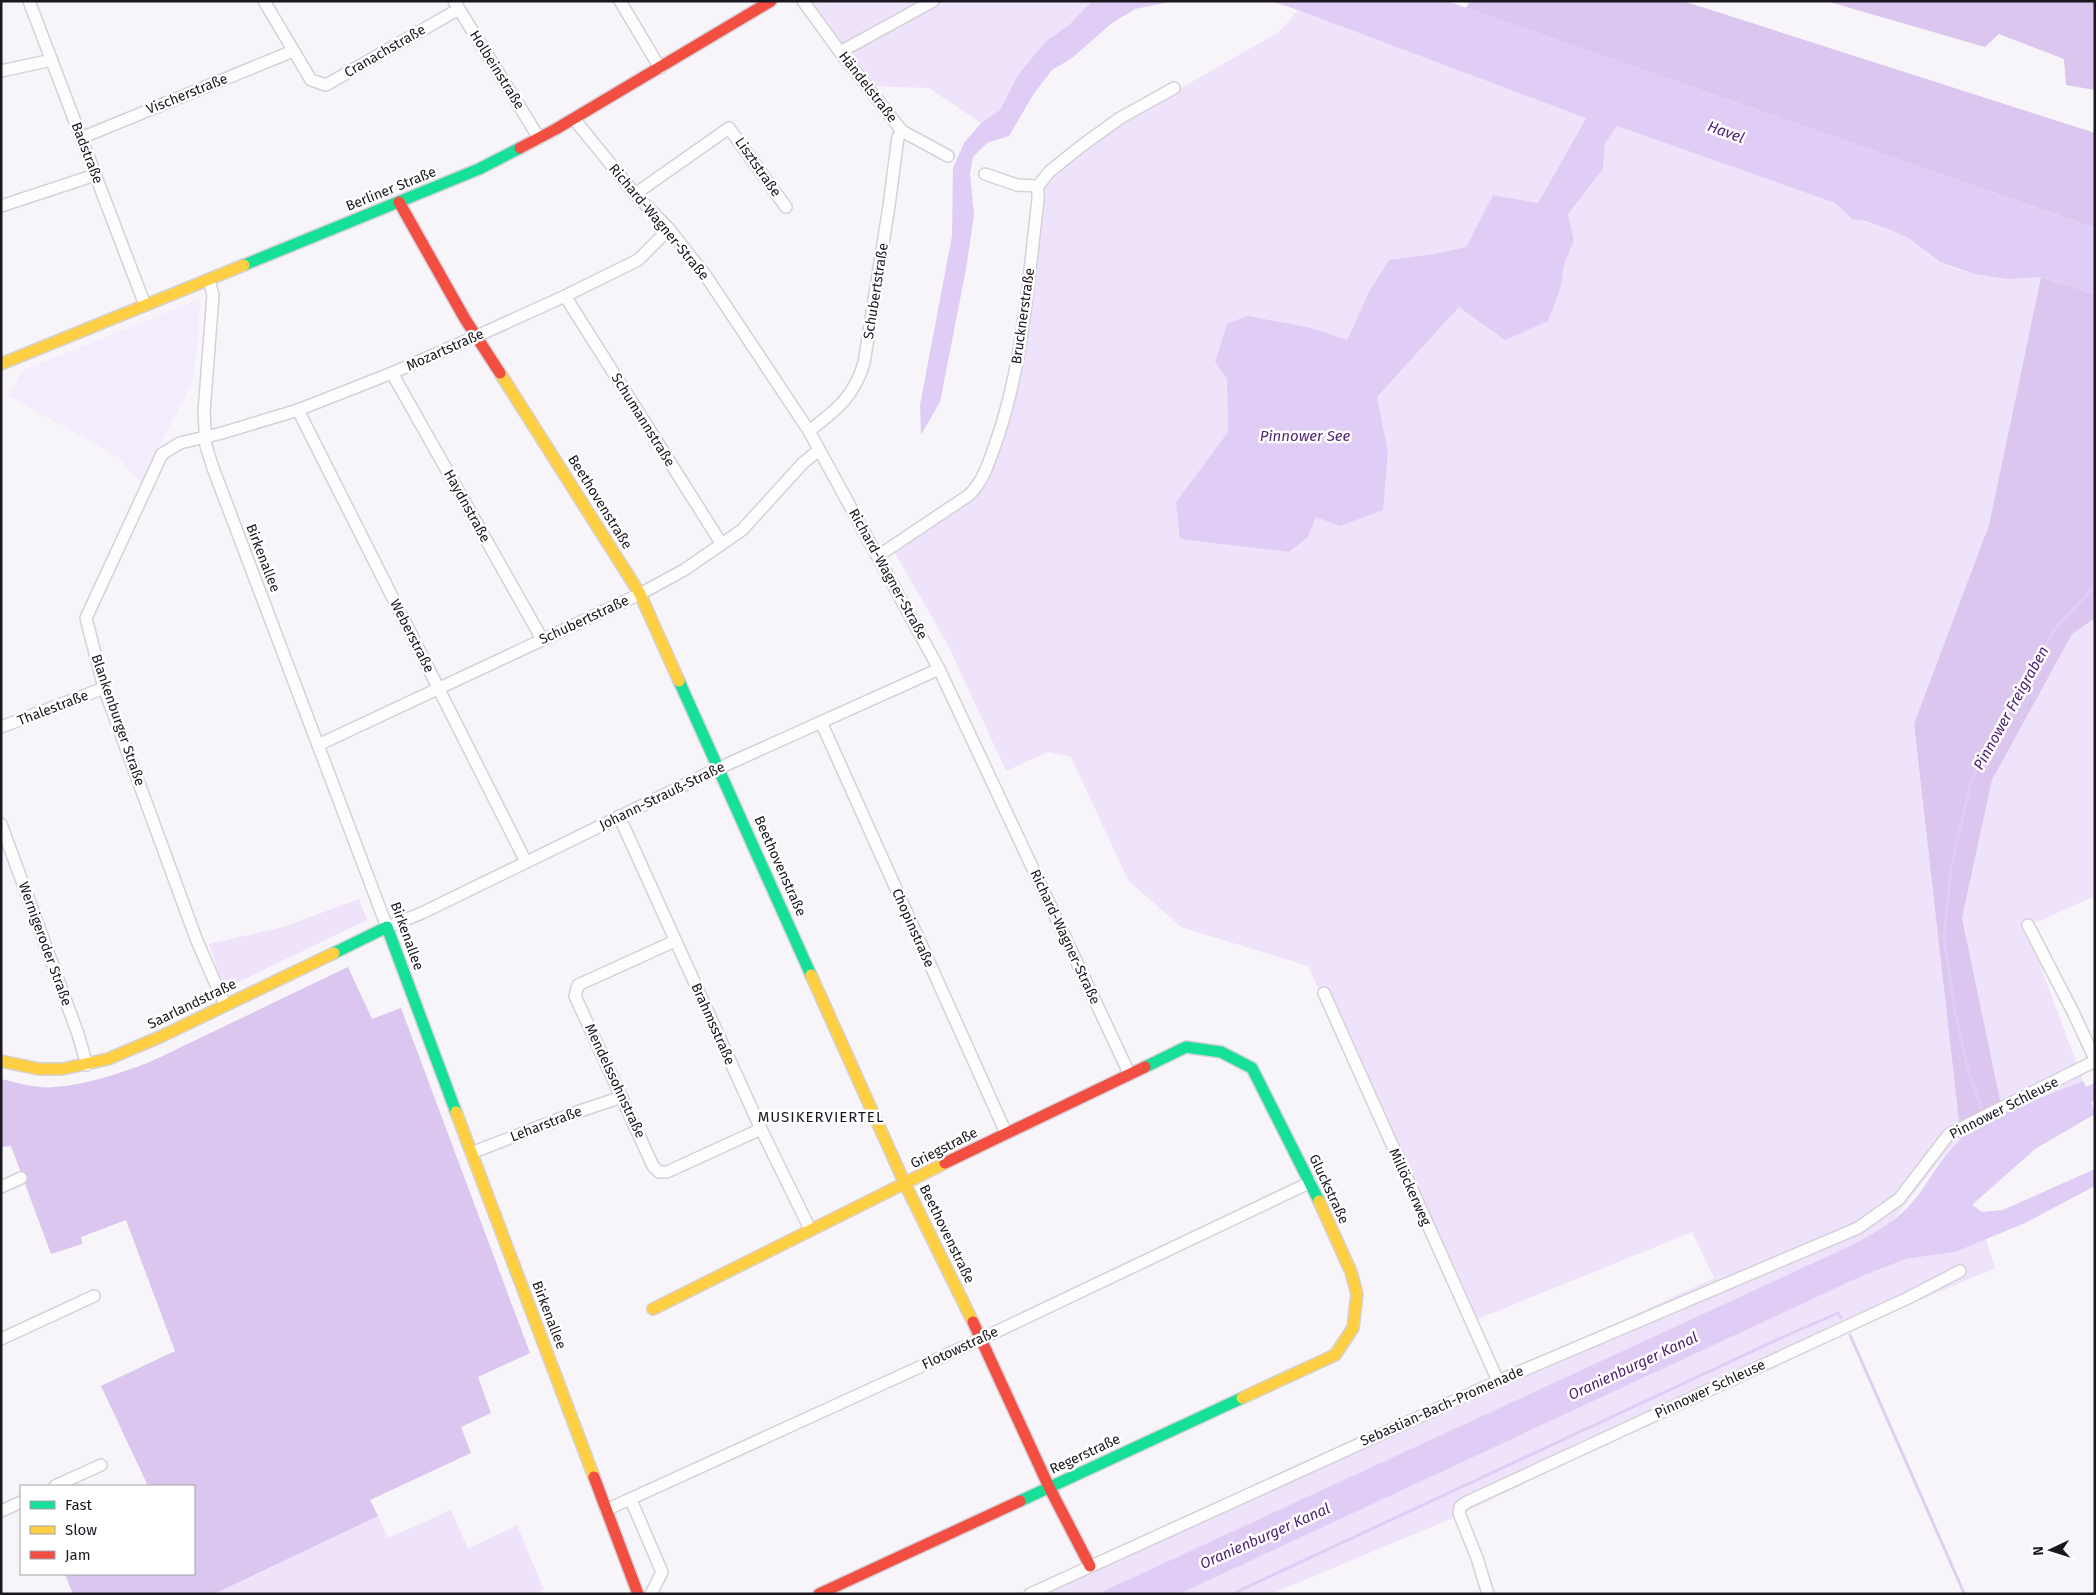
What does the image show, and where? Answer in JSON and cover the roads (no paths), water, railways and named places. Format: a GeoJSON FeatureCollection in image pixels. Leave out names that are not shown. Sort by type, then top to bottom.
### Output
{"type":"FeatureCollection","features":[{"type":"Feature","properties":{"kind":"street","name":"Badstraße"},"geometry":{"type":"LineString","coordinates":[[29,1],[145,305]]}},
{"type":"Feature","properties":{"kind":"street"},"geometry":{"type":"LineString","coordinates":[[264,1],[294,51]]}},
{"type":"Feature","properties":{"kind":"street"},"geometry":{"type":"LineString","coordinates":[[620,1],[660,68]]}},
{"type":"Feature","properties":{"kind":"street","name":"Berliner Straße"},"geometry":{"type":"LineString","coordinates":[[1,364],[479,169],[574,119],[772,1]]}},
{"type":"Feature","properties":{"kind":"street","name":"Händelstraße"},"geometry":{"type":"LineString","coordinates":[[803,1],[902,131],[948,156]]}},
{"type":"Feature","properties":{"kind":"street"},"geometry":{"type":"LineString","coordinates":[[840,52],[933,1]]}},
{"type":"Feature","properties":{"kind":"street","name":"Cranachstraße"},"geometry":{"type":"LineString","coordinates":[[294,51],[311,80],[326,86],[457,5]]}},
{"type":"Feature","properties":{"kind":"street","name":"Holbeinstraße"},"geometry":{"type":"LineString","coordinates":[[457,5],[539,138]]}},
{"type":"Feature","properties":{"kind":"street","name":"Vischerstraße"},"geometry":{"type":"LineString","coordinates":[[81,138],[294,51]]}},
{"type":"Feature","properties":{"kind":"street"},"geometry":{"type":"LineString","coordinates":[[1,71],[52,60]]}},
{"type":"Feature","properties":{"kind":"street"},"geometry":{"type":"LineString","coordinates":[[985,174],[1010,183],[1038,186],[1049,172],[1120,118],[1174,88]]}},
{"type":"Feature","properties":{"kind":"street","name":"Richard-Wagner-Straße"},"geometry":{"type":"LineString","coordinates":[[574,119],[635,194],[669,229],[734,316],[809,431],[939,669],[1129,1073]]}},
{"type":"Feature","properties":{"kind":"street","name":"Lisztstraße"},"geometry":{"type":"LineString","coordinates":[[635,194],[729,128],[786,207]]}},
{"type":"Feature","properties":{"kind":"street","name":"Schubertstraße"},"geometry":{"type":"LineString","coordinates":[[809,431],[846,400],[859,379],[864,363],[890,206],[898,137],[902,131]]}},
{"type":"Feature","properties":{"kind":"street"},"geometry":{"type":"LineString","coordinates":[[1,206],[95,175]]}},
{"type":"Feature","properties":{"kind":"street","name":"Brucknerstraße"},"geometry":{"type":"LineString","coordinates":[[878,556],[969,495],[980,482],[991,456],[1011,394],[1037,209],[1038,186]]}},
{"type":"Feature","properties":{"kind":"street","name":"Beethovenstraße"},"geometry":{"type":"LineString","coordinates":[[399,202],[431,261],[477,336],[640,594],[905,1184],[981,1338],[1049,1486],[1090,1566]]}},
{"type":"Feature","properties":{"kind":"street","name":"Mozartstraße"},"geometry":{"type":"LineString","coordinates":[[205,436],[222,433],[298,410],[392,373],[477,336],[638,260],[669,229]]}},
{"type":"Feature","properties":{"kind":"street","name":"Birkenallee"},"geometry":{"type":"LineString","coordinates":[[209,280],[213,295],[204,412],[205,436],[213,468],[637,1593]]}},
{"type":"Feature","properties":{"kind":"street","name":"Schumannstraße"},"geometry":{"type":"LineString","coordinates":[[565,296],[721,544]]}},
{"type":"Feature","properties":{"kind":"street","name":"Haydnstraße"},"geometry":{"type":"LineString","coordinates":[[392,373],[542,639]]}},
{"type":"Feature","properties":{"kind":"street","name":"Weberstraße"},"geometry":{"type":"LineString","coordinates":[[298,410],[526,862]]}},
{"type":"Feature","properties":{"kind":"street","name":"Blankenburger Straße"},"geometry":{"type":"LineString","coordinates":[[205,436],[180,443],[162,454],[86,618],[104,688],[197,942],[225,1005]]}},
{"type":"Feature","properties":{"kind":"street","name":"Schubertstraße"},"geometry":{"type":"LineString","coordinates":[[318,745],[438,687],[640,594],[684,570],[742,530],[803,462],[819,450]]}},
{"type":"Feature","properties":{"kind":"street","name":"Johann-Strauß-Straße"},"geometry":{"type":"LineString","coordinates":[[387,927],[422,913],[719,768],[939,669]]}},
{"type":"Feature","properties":{"kind":"street","name":"Thalestraße"},"geometry":{"type":"LineString","coordinates":[[1,727],[104,688]]}},
{"type":"Feature","properties":{"kind":"street","name":"Chopinstraße"},"geometry":{"type":"LineString","coordinates":[[821,722],[1006,1133]]}},
{"type":"Feature","properties":{"kind":"street","name":"Brahmsstraße"},"geometry":{"type":"LineString","coordinates":[[619,816],[760,1130],[810,1230]]}},
{"type":"Feature","properties":{"kind":"street","name":"Wernigeroder Straße"},"geometry":{"type":"LineString","coordinates":[[1,824],[78,1034],[87,1065]]}},
{"type":"Feature","properties":{"kind":"street","name":"Pinnower Schleuse"},"geometry":{"type":"LineString","coordinates":[[1858,1228],[1899,1199],[1949,1134],[2095,1060],[2073,1012],[2028,925]]}},
{"type":"Feature","properties":{"kind":"street","name":"Saarlandstraße"},"geometry":{"type":"LineString","coordinates":[[1,1061],[39,1069],[62,1069],[87,1065],[130,1051],[387,927]]}},
{"type":"Feature","properties":{"kind":"street","name":"Mendelssohnstraße"},"geometry":{"type":"LineString","coordinates":[[675,941],[578,985],[575,996],[653,1166],[659,1172],[667,1172],[760,1130]]}},
{"type":"Feature","properties":{"kind":"street","name":"Millöckerweg"},"geometry":{"type":"LineString","coordinates":[[1324,993],[1498,1381]]}},
{"type":"Feature","properties":{"kind":"street","name":"Griegstraße"},"geometry":{"type":"LineString","coordinates":[[653,1309],[1006,1133],[1186,1047],[1221,1052],[1252,1068]]}},
{"type":"Feature","properties":{"kind":"street","name":"Gluckstraße"},"geometry":{"type":"LineString","coordinates":[[1252,1068],[1311,1182],[1350,1272],[1357,1294],[1353,1328]]}},
{"type":"Feature","properties":{"kind":"street","name":"Leharstraße"},"geometry":{"type":"LineString","coordinates":[[471,1153],[577,1112],[622,1097]]}},
{"type":"Feature","properties":{"kind":"street"},"geometry":{"type":"LineString","coordinates":[[1,1187],[21,1178]]}},
{"type":"Feature","properties":{"kind":"street","name":"Flotowstraße"},"geometry":{"type":"LineString","coordinates":[[606,1510],[981,1338],[1311,1182]]}},
{"type":"Feature","properties":{"kind":"street","name":"Sebastian-Bach-Promenade"},"geometry":{"type":"LineString","coordinates":[[1030,1594],[1498,1381],[1858,1228]]}},
{"type":"Feature","properties":{"kind":"street","name":"Pinnower Schleuse"},"geometry":{"type":"LineString","coordinates":[[1488,1594],[1477,1558],[1459,1513],[1460,1507],[1467,1502],[1900,1302],[1960,1271]]}},
{"type":"Feature","properties":{"kind":"street"},"geometry":{"type":"LineString","coordinates":[[1,1339],[94,1296]]}},
{"type":"Feature","properties":{"kind":"street","name":"Regerstraße"},"geometry":{"type":"LineString","coordinates":[[819,1594],[1334,1355],[1353,1328]]}},
{"type":"Feature","properties":{"kind":"street"},"geometry":{"type":"LineString","coordinates":[[57,1485],[101,1465]]}},
{"type":"Feature","properties":{"kind":"street"},"geometry":{"type":"LineString","coordinates":[[631,1500],[662,1572],[651,1594]]}},
{"type":"Feature","properties":{"kind":"street"},"geometry":{"type":"LineString","coordinates":[[1,1512],[20,1502]]}},
{"type":"Feature","properties":{"kind":"water"},"geometry":{"type":"Polygon","coordinates":[[[1092,1],[1174,1],[1135,9],[1112,23],[1072,58],[1052,70],[1033,95],[1009,136],[987,143],[973,157],[970,174],[974,215],[966,269],[940,402],[921,435],[920,405],[952,236],[953,168],[964,143],[981,123],[1000,110],[1018,75],[1045,42],[1069,25],[1092,1]]]}},
{"type":"Feature","properties":{"kind":"water"},"geometry":{"type":"Polygon","coordinates":[[[1271,1],[1447,1],[2095,228],[2095,294],[2041,277],[2007,279],[1974,274],[1940,262],[1910,239],[1891,230],[1866,221],[1853,220],[1835,203],[1617,126],[1605,143],[1603,169],[1568,214],[1574,241],[1564,265],[1561,286],[1548,321],[1505,340],[1459,307],[1377,397],[1388,451],[1383,510],[1340,526],[1316,517],[1308,537],[1289,552],[1180,539],[1176,502],[1228,432],[1227,379],[1215,362],[1227,324],[1247,316],[1312,328],[1347,340],[1369,292],[1389,260],[1434,254],[1466,247],[1493,195],[1538,203],[1586,118],[1271,1]]]}},
{"type":"Feature","properties":{"kind":"water","name":"Oranienburger Kanal"},"geometry":{"type":"Polygon","coordinates":[[[2083,1081],[2086,1087],[2095,1083],[2095,1100],[2091,1102],[2095,1114],[2035,1149],[1972,1205],[1982,1212],[2003,1210],[2095,1169],[2095,1186],[2025,1223],[1955,1252],[1906,1259],[1862,1276],[1179,1594],[1097,1594],[1854,1244],[1879,1230],[1902,1213],[1915,1199],[1946,1154],[1971,1131],[2018,1106],[2083,1081]]]}},
{"type":"Feature","properties":{"kind":"waterway","name":"Pinnower Freigraben"},"geometry":{"type":"LineString","coordinates":[[1982,1109],[1969,1074],[1955,1011],[1944,938],[1951,868],[1971,781],[2016,693],[2058,625],[2095,586]]}},
{"type":"Feature","properties":{"kind":"waterway"},"geometry":{"type":"LineString","coordinates":[[1232,1594],[1783,1337],[1838,1313],[1841,1318]]}},
{"type":"Feature","properties":{"kind":"waterway"},"geometry":{"type":"LineString","coordinates":[[1850,1335],[1964,1593]]}},
{"type":"Feature","properties":{"kind":"district","name":"MUSIKERVIERTEL"},"geometry":{"type":"Point","coordinates":[821,1117]}},
{"type":"Feature","properties":{"kind":"water label","name":"Havel"},"geometry":{"type":"Point","coordinates":[1726,132]}},
{"type":"Feature","properties":{"kind":"water label","name":"Pinnower See"},"geometry":{"type":"Point","coordinates":[1305,436]}}]}
